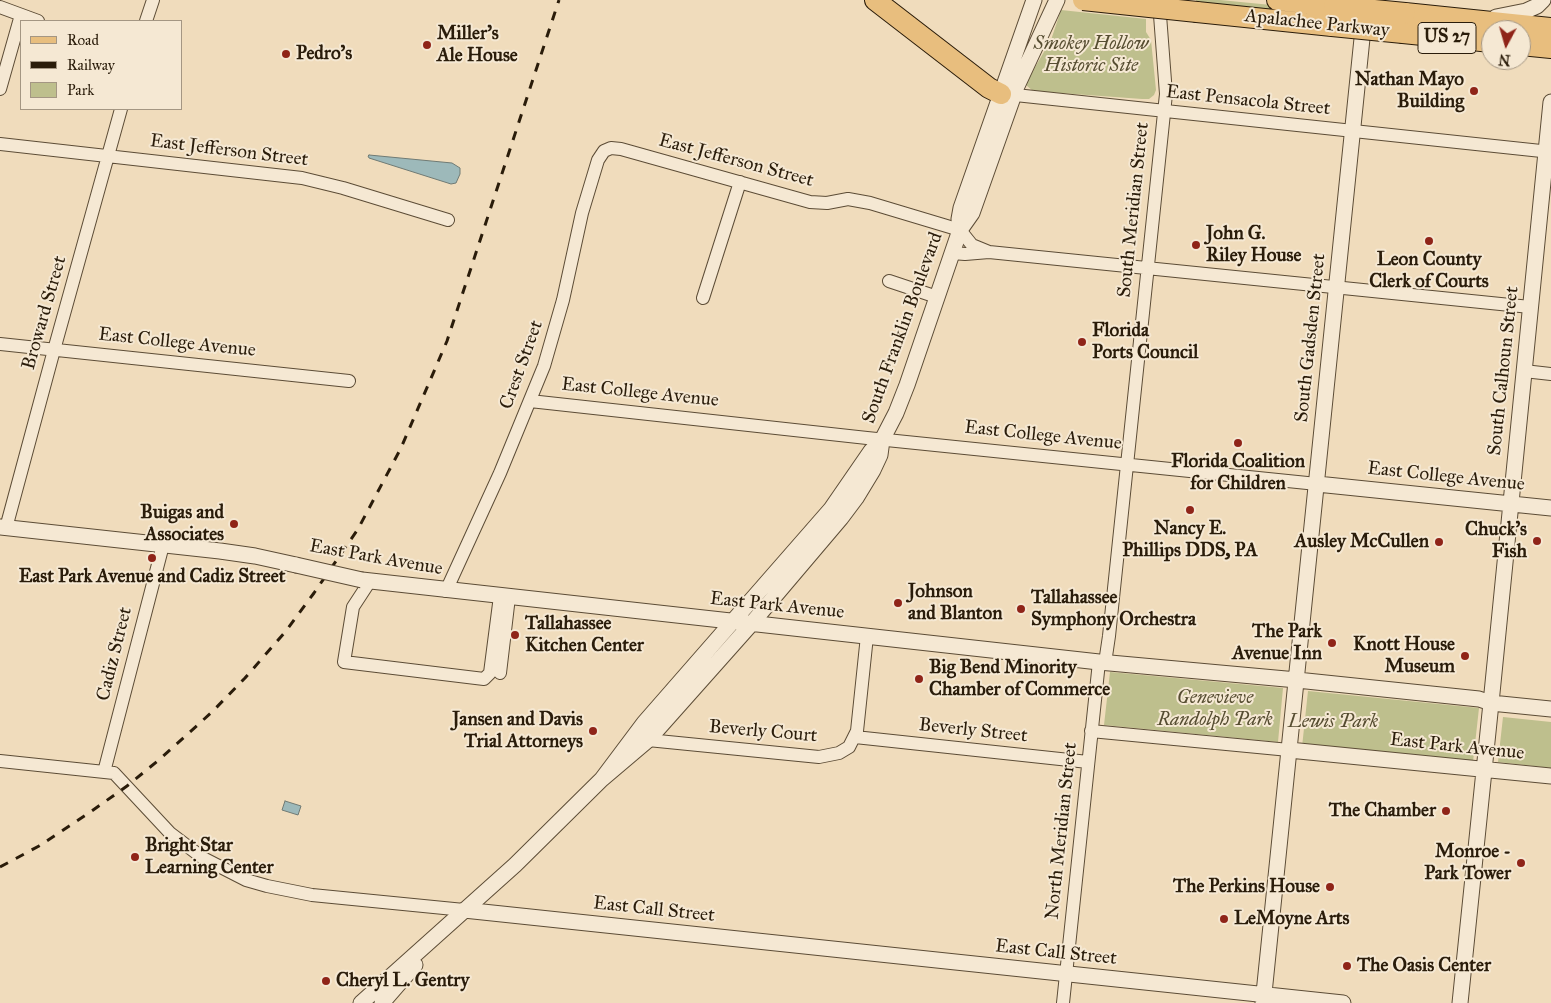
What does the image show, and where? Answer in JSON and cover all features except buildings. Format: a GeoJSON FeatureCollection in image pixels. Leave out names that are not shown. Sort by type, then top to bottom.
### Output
{"type":"FeatureCollection","features":[{"type":"Feature","properties":{"kind":"main road"},"geometry":{"type":"LineString","coordinates":[[876,0],[989,88],[1007,94]]}},
{"type":"Feature","properties":{"kind":"main road","name":"Apalachee Parkway"},"geometry":{"type":"LineString","coordinates":[[1083,0],[1197,12],[1333,16],[1405,13],[1551,28]]}},
{"type":"Feature","properties":{"kind":"main road","name":"Apalachee Parkway"},"geometry":{"type":"LineString","coordinates":[[1277,0],[1403,33],[1481,41]]}},
{"type":"Feature","properties":{"kind":"main road"},"geometry":{"type":"LineString","coordinates":[[1531,46],[1551,48]]}},
{"type":"Feature","properties":{"kind":"street"},"geometry":{"type":"LineString","coordinates":[[146,20],[153,0]]}},
{"type":"Feature","properties":{"kind":"street","name":"South Franklin Boulevard"},"geometry":{"type":"LineString","coordinates":[[1007,94],[1034,0]]}},
{"type":"Feature","properties":{"kind":"street","name":"South Franklin Boulevard"},"geometry":{"type":"LineString","coordinates":[[602,779],[648,740],[752,623],[838,521],[856,498],[874,468],[880,455],[882,440],[904,395],[938,297],[960,230],[959,218],[961,208],[1007,94],[1056,0]]}},
{"type":"Feature","properties":{"kind":"street","name":"South Meridian Street"},"geometry":{"type":"LineString","coordinates":[[1102,663],[1109,631],[1166,87],[1159,0]]}},
{"type":"Feature","properties":{"kind":"street","name":"South Gadsden Street"},"geometry":{"type":"LineString","coordinates":[[1263,999],[1366,0]]}},
{"type":"Feature","properties":{"kind":"street"},"geometry":{"type":"LineString","coordinates":[[1470,20],[1522,12],[1534,8],[1543,0]]}},
{"type":"Feature","properties":{"kind":"street"},"geometry":{"type":"LineString","coordinates":[[0,7],[35,20]]}},
{"type":"Feature","properties":{"kind":"street"},"geometry":{"type":"LineString","coordinates":[[0,88],[21,16]]}},
{"type":"Feature","properties":{"kind":"street","name":"East Pensacola Street"},"geometry":{"type":"LineString","coordinates":[[1007,94],[1548,152]]}},
{"type":"Feature","properties":{"kind":"street","name":"South Calhoun Street"},"geometry":{"type":"LineString","coordinates":[[1460,1003],[1492,703],[1530,307],[1548,152],[1551,102]]}},
{"type":"Feature","properties":{"kind":"street","name":"Broward Street"},"geometry":{"type":"LineString","coordinates":[[3,527],[121,110]]}},
{"type":"Feature","properties":{"kind":"street","name":"East Jefferson Street"},"geometry":{"type":"LineString","coordinates":[[0,144],[302,178],[343,188],[448,220]]}},
{"type":"Feature","properties":{"kind":"street","name":"East Jefferson Street"},"geometry":{"type":"LineString","coordinates":[[611,148],[621,149],[810,202],[827,203],[848,199],[870,203],[960,230]]}},
{"type":"Feature","properties":{"kind":"street","name":"Crest Street"},"geometry":{"type":"LineString","coordinates":[[446,591],[544,366],[563,300],[582,213],[598,160],[604,151],[611,148]]}},
{"type":"Feature","properties":{"kind":"street"},"geometry":{"type":"LineString","coordinates":[[702,298],[740,182]]}},
{"type":"Feature","properties":{"kind":"street"},"geometry":{"type":"LineString","coordinates":[[960,230],[970,243],[978,249],[989,252],[1530,307]]}},
{"type":"Feature","properties":{"kind":"street"},"geometry":{"type":"LineString","coordinates":[[952,253],[989,252]]}},
{"type":"Feature","properties":{"kind":"street"},"geometry":{"type":"LineString","coordinates":[[889,281],[938,297]]}},
{"type":"Feature","properties":{"kind":"street","name":"East College Avenue"},"geometry":{"type":"LineString","coordinates":[[0,344],[349,381]]}},
{"type":"Feature","properties":{"kind":"street"},"geometry":{"type":"LineString","coordinates":[[1524,371],[1551,374]]}},
{"type":"Feature","properties":{"kind":"street","name":"East College Avenue"},"geometry":{"type":"LineString","coordinates":[[530,401],[882,440],[1551,508]]}},
{"type":"Feature","properties":{"kind":"street","name":"South Franklin Boulevard"},"geometry":{"type":"LineString","coordinates":[[602,779],[644,723],[831,509],[871,451],[882,440]]}},
{"type":"Feature","properties":{"kind":"street","name":"East Park Avenue"},"geometry":{"type":"LineString","coordinates":[[3,527],[238,554],[366,581],[446,591],[752,623],[1102,663],[1297,680],[1480,699],[1492,703],[1551,709]]}},
{"type":"Feature","properties":{"kind":"street","name":"Cadiz Street"},"geometry":{"type":"LineString","coordinates":[[104,772],[163,545]]}},
{"type":"Feature","properties":{"kind":"street"},"geometry":{"type":"LineString","coordinates":[[366,581],[353,607],[344,662],[484,679],[490,673],[504,597]]}},
{"type":"Feature","properties":{"kind":"street"},"geometry":{"type":"LineString","coordinates":[[500,673],[504,597]]}},
{"type":"Feature","properties":{"kind":"street"},"geometry":{"type":"LineString","coordinates":[[855,737],[867,636]]}},
{"type":"Feature","properties":{"kind":"street","name":"North Meridian Street"},"geometry":{"type":"LineString","coordinates":[[1062,1003],[1091,731],[1102,663]]}},
{"type":"Feature","properties":{"kind":"street","name":"East Park Avenue"},"geometry":{"type":"LineString","coordinates":[[1091,731],[1551,776]]}},
{"type":"Feature","properties":{"kind":"street","name":"Beverly Court"},"geometry":{"type":"LineString","coordinates":[[648,740],[819,757],[839,754],[849,747],[855,737]]}},
{"type":"Feature","properties":{"kind":"street","name":"Beverly Street"},"geometry":{"type":"LineString","coordinates":[[855,737],[1088,762]]}},
{"type":"Feature","properties":{"kind":"street","name":"East Call Street"},"geometry":{"type":"LineString","coordinates":[[0,761],[114,773],[128,786],[170,834],[202,858],[246,880],[312,895],[1066,974],[1263,999],[1343,1003]]}},
{"type":"Feature","properties":{"kind":"street"},"geometry":{"type":"LineString","coordinates":[[361,1003],[515,865],[602,779]]}},
{"type":"Feature","properties":{"kind":"street"},"geometry":{"type":"LineString","coordinates":[[382,1003],[464,910]]}},
{"type":"Feature","properties":{"kind":"green space"},"geometry":{"type":"Polygon","coordinates":[[[1196,0],[1220,0],[1333,11],[1333,20],[1197,6],[1196,0]]]}},
{"type":"Feature","properties":{"kind":"green space","name":"Smokey Hollow Historic Site"},"geometry":{"type":"Polygon","coordinates":[[[1061,10],[1146,19],[1146,32],[1151,40],[1156,90],[1154,95],[1149,99],[1142,99],[1033,91],[1026,85],[1051,40],[1061,10]]]}},
{"type":"Feature","properties":{"kind":"green space","name":"Genevieve Randolph Park"},"geometry":{"type":"Polygon","coordinates":[[[1110,672],[1283,688],[1278,742],[1104,725],[1110,672]]]}},
{"type":"Feature","properties":{"kind":"green space","name":"Lewis Park"},"geometry":{"type":"Polygon","coordinates":[[[1308,691],[1479,708],[1473,762],[1302,747],[1308,691]]]}},
{"type":"Feature","properties":{"kind":"green space"},"geometry":{"type":"Polygon","coordinates":[[[1503,717],[1551,722],[1551,768],[1498,762],[1503,717]]]}},
{"type":"Feature","properties":{"kind":"water"},"geometry":{"type":"Polygon","coordinates":[[[369,155],[452,163],[460,168],[460,174],[456,183],[451,184],[369,158],[369,155]]]}},
{"type":"Feature","properties":{"kind":"water"},"geometry":{"type":"Polygon","coordinates":[[[285,801],[301,806],[298,815],[282,810],[285,801]]]}},
{"type":"Feature","properties":{"kind":"railway"},"geometry":{"type":"LineString","coordinates":[[0,867],[39,846],[127,786],[212,712],[286,631],[358,529],[401,448],[447,341],[559,0]]}},
{"type":"Feature","properties":{"kind":"place","name":"Miller's Ale House"},"geometry":{"type":"Point","coordinates":[427,45]}},
{"type":"Feature","properties":{"kind":"place","name":"Pedro's"},"geometry":{"type":"Point","coordinates":[286,54]}},
{"type":"Feature","properties":{"kind":"place","name":"Nathan Mayo Building"},"geometry":{"type":"Point","coordinates":[1474,91]}},
{"type":"Feature","properties":{"kind":"place","name":"Leon County Clerk of Courts"},"geometry":{"type":"Point","coordinates":[1429,241]}},
{"type":"Feature","properties":{"kind":"place","name":"John G. Riley House"},"geometry":{"type":"Point","coordinates":[1196,245]}},
{"type":"Feature","properties":{"kind":"place","name":"Florida Ports Council"},"geometry":{"type":"Point","coordinates":[1082,342]}},
{"type":"Feature","properties":{"kind":"place","name":"Florida Coalition for Children"},"geometry":{"type":"Point","coordinates":[1238,443]}},
{"type":"Feature","properties":{"kind":"place","name":"Nancy E. Phillips DDS, PA"},"geometry":{"type":"Point","coordinates":[1190,510]}},
{"type":"Feature","properties":{"kind":"place","name":"Buigas and Associates"},"geometry":{"type":"Point","coordinates":[234,524]}},
{"type":"Feature","properties":{"kind":"place","name":"Chuck's Fish"},"geometry":{"type":"Point","coordinates":[1537,541]}},
{"type":"Feature","properties":{"kind":"place","name":"Ausley McCullen"},"geometry":{"type":"Point","coordinates":[1439,542]}},
{"type":"Feature","properties":{"kind":"place","name":"East Park Avenue and Cadiz Street"},"geometry":{"type":"Point","coordinates":[152,558]}},
{"type":"Feature","properties":{"kind":"place","name":"Johnson and Blanton"},"geometry":{"type":"Point","coordinates":[898,603]}},
{"type":"Feature","properties":{"kind":"place","name":"Tallahassee Symphony Orchestra"},"geometry":{"type":"Point","coordinates":[1021,609]}},
{"type":"Feature","properties":{"kind":"place","name":"Tallahassee Kitchen Center"},"geometry":{"type":"Point","coordinates":[515,635]}},
{"type":"Feature","properties":{"kind":"place","name":"The Park Avenue Inn"},"geometry":{"type":"Point","coordinates":[1332,643]}},
{"type":"Feature","properties":{"kind":"place","name":"Knott House Museum"},"geometry":{"type":"Point","coordinates":[1465,656]}},
{"type":"Feature","properties":{"kind":"place","name":"Big Bend Minority Chamber of Commerce"},"geometry":{"type":"Point","coordinates":[919,679]}},
{"type":"Feature","properties":{"kind":"place","name":"Jansen and Davis Trial Attorneys"},"geometry":{"type":"Point","coordinates":[593,731]}},
{"type":"Feature","properties":{"kind":"place","name":"The Chamber"},"geometry":{"type":"Point","coordinates":[1446,811]}},
{"type":"Feature","properties":{"kind":"place","name":"Bright Star Learning Center"},"geometry":{"type":"Point","coordinates":[135,857]}},
{"type":"Feature","properties":{"kind":"place","name":"Monroe - Park Tower"},"geometry":{"type":"Point","coordinates":[1521,863]}},
{"type":"Feature","properties":{"kind":"place","name":"The Perkins House"},"geometry":{"type":"Point","coordinates":[1330,887]}},
{"type":"Feature","properties":{"kind":"place","name":"LeMoyne Arts"},"geometry":{"type":"Point","coordinates":[1224,919]}},
{"type":"Feature","properties":{"kind":"place","name":"The Oasis Center"},"geometry":{"type":"Point","coordinates":[1347,966]}},
{"type":"Feature","properties":{"kind":"place","name":"Cheryl L. Gentry"},"geometry":{"type":"Point","coordinates":[326,981]}}]}
